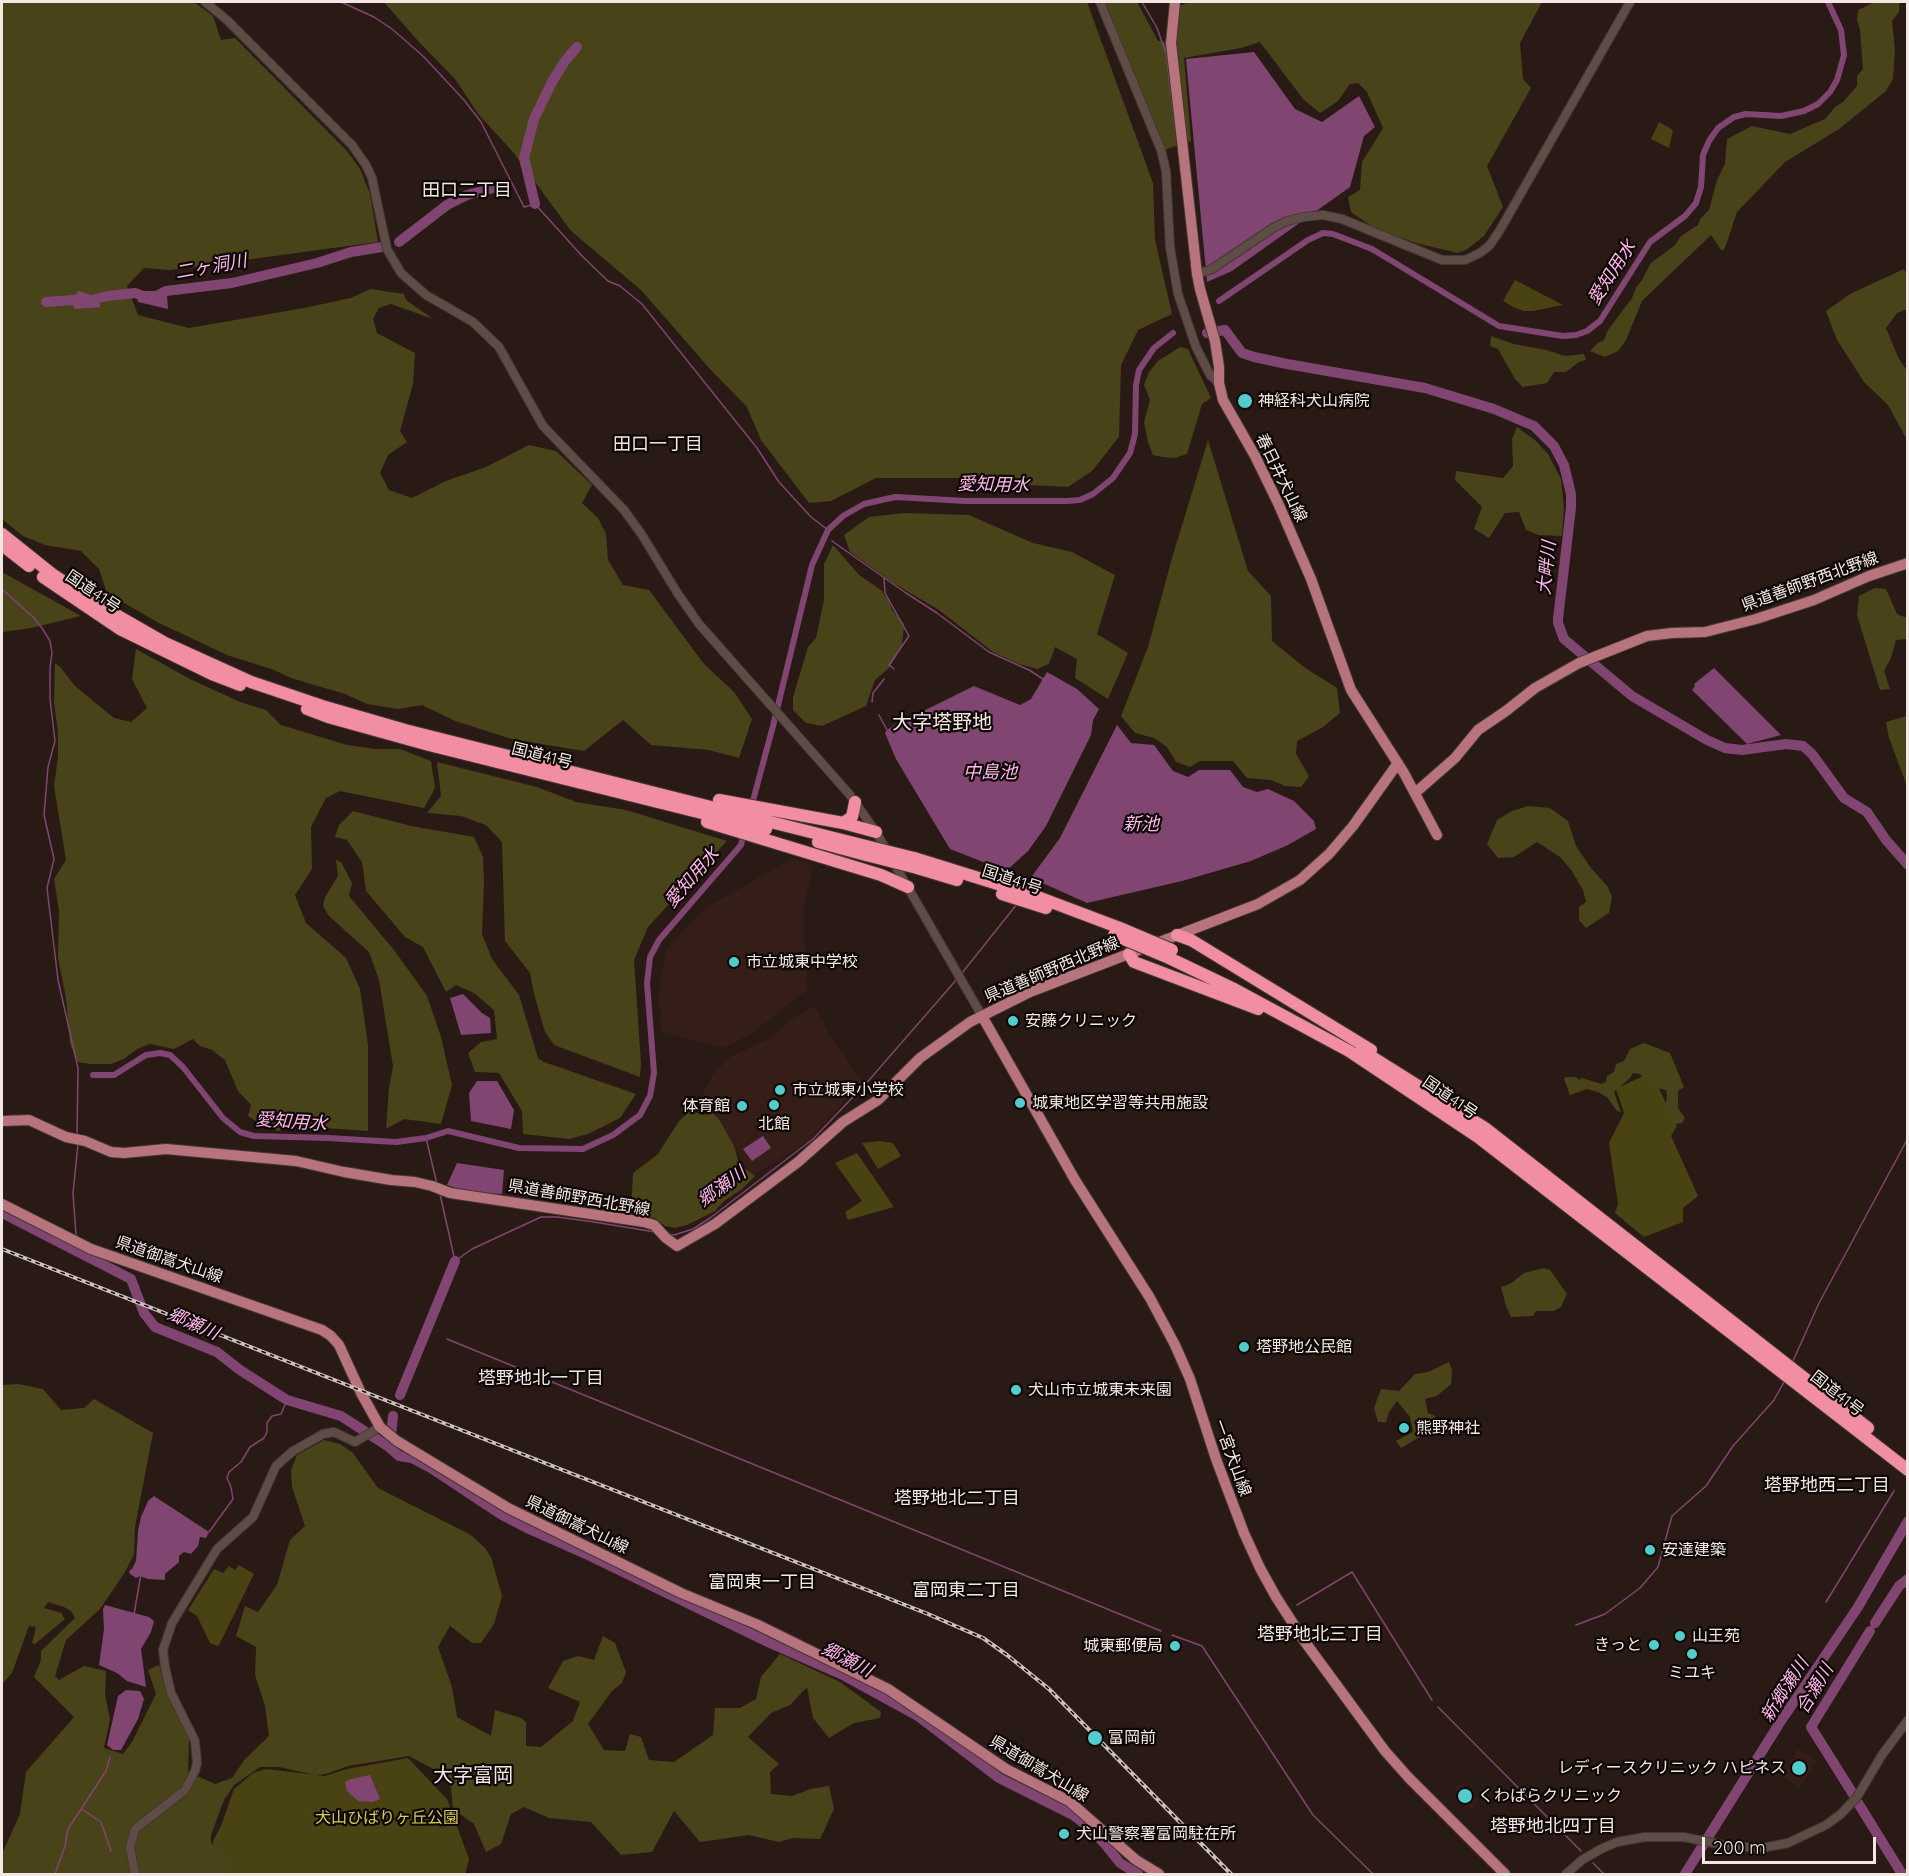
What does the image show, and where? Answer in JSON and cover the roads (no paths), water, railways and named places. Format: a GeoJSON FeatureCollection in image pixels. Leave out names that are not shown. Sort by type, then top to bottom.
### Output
{"type":"FeatureCollection","features":[{"type":"Feature","properties":{"kind":"highway","name":"国道41号"},"geometry":{"type":"LineString","coordinates":[[2,534],[52,574],[97,604],[165,643],[250,682],[395,727],[644,795]]}},
{"type":"Feature","properties":{"kind":"highway","name":"国道41号"},"geometry":{"type":"LineString","coordinates":[[2,545],[66,594],[120,629],[214,675],[328,717],[772,826],[945,872],[1043,903],[1117,932],[1170,954],[1312,1021],[1485,1128],[1905,1462]]}},
{"type":"Feature","properties":{"kind":"highway"},"geometry":{"type":"LineString","coordinates":[[644,795],[772,826],[908,887]]}},
{"type":"Feature","properties":{"kind":"highway"},"geometry":{"type":"LineString","coordinates":[[843,823],[852,817],[855,802]]}},
{"type":"Feature","properties":{"kind":"highway"},"geometry":{"type":"LineString","coordinates":[[772,826],[843,823],[876,832]]}},
{"type":"Feature","properties":{"kind":"highway"},"geometry":{"type":"LineString","coordinates":[[881,874],[891,870],[895,864]]}},
{"type":"Feature","properties":{"kind":"highway"},"geometry":{"type":"LineString","coordinates":[[1177,934],[1191,940],[1412,1075],[1433,1094]]}},
{"type":"Feature","properties":{"kind":"highway"},"geometry":{"type":"LineString","coordinates":[[1129,954],[1134,962],[1246,1004],[1349,1051]]}},
{"type":"Feature","properties":{"kind":"highway","name":"国道41号"},"geometry":{"type":"LineString","coordinates":[[1170,954],[1349,1051],[1496,1149],[1905,1462]]}},
{"type":"Feature","properties":{"kind":"main road","name":"春日井犬山線"},"geometry":{"type":"LineString","coordinates":[[1175,2],[1171,43],[1197,274],[1212,325],[1223,400],[1260,466],[1311,579],[1351,690],[1396,760],[1437,836]]}},
{"type":"Feature","properties":{"kind":"main road","name":"県道善師野西北野線"},"geometry":{"type":"LineString","coordinates":[[1415,794],[1455,758],[1478,730],[1535,688],[1579,663],[1656,634],[1718,630],[1814,600],[1869,576],[1908,563]]}},
{"type":"Feature","properties":{"kind":"main road","name":"県道善師野西北野線"},"geometry":{"type":"LineString","coordinates":[[2,1121],[29,1120],[111,1152],[166,1149],[296,1161],[344,1172],[432,1186],[450,1193],[654,1225],[677,1246],[715,1224],[798,1162],[843,1122],[878,1100],[952,1033],[1030,992],[1258,904],[1300,880],[1329,854],[1353,826],[1396,760]]}},
{"type":"Feature","properties":{"kind":"main road","name":"一宮犬山線"},"geometry":{"type":"LineString","coordinates":[[982,1016],[1075,1180],[1150,1298],[1175,1345],[1190,1379],[1232,1502],[1260,1568],[1276,1597],[1305,1642],[1385,1751],[1505,1875]]}},
{"type":"Feature","properties":{"kind":"main road","name":"県道御嵩犬山線"},"geometry":{"type":"LineString","coordinates":[[2,1204],[81,1245],[322,1330],[339,1345],[379,1430],[508,1508],[681,1593],[766,1628],[888,1689],[1006,1769],[1069,1801],[1136,1860],[1159,1875]]}},
{"type":"Feature","properties":{"kind":"street"},"geometry":{"type":"LineString","coordinates":[[205,2],[352,145],[372,178],[387,249],[401,273],[426,295],[474,322],[499,347],[543,426],[624,510],[688,609],[855,802],[895,864],[982,1016]]}},
{"type":"Feature","properties":{"kind":"street"},"geometry":{"type":"LineString","coordinates":[[1100,2],[1161,150],[1166,171],[1170,247],[1178,294],[1196,347],[1210,375],[1219,383]]}},
{"type":"Feature","properties":{"kind":"street"},"geometry":{"type":"LineString","coordinates":[[1197,274],[1212,269],[1273,228],[1287,221],[1304,217],[1323,216],[1342,219],[1442,260],[1465,260],[1485,250],[1500,230],[1630,2]]}},
{"type":"Feature","properties":{"kind":"street"},"geometry":{"type":"LineString","coordinates":[[135,1875],[130,1847],[135,1829],[185,1790],[197,1763],[195,1741],[171,1693],[165,1666],[163,1650],[172,1623],[217,1549],[253,1517],[276,1466],[299,1447],[324,1434],[334,1432],[355,1442],[379,1430]]}},
{"type":"Feature","properties":{"kind":"street"},"geometry":{"type":"LineString","coordinates":[[1566,1875],[1582,1860],[1617,1842],[1659,1836],[1683,1837],[1729,1846],[1762,1848],[1788,1843],[1833,1820],[1857,1797],[1882,1755],[1908,1719]]}},
{"type":"Feature","properties":{"kind":"water"},"geometry":{"type":"Polygon","coordinates":[[[1254,52],[1295,109],[1322,122],[1359,96],[1375,127],[1364,136],[1350,187],[1232,271],[1207,282],[1186,59],[1254,52]]]}},
{"type":"Feature","properties":{"kind":"water"},"geometry":{"type":"Polygon","coordinates":[[[79,291],[99,298],[100,307],[75,309],[73,306],[75,295],[79,291]]]}},
{"type":"Feature","properties":{"kind":"water"},"geometry":{"type":"Polygon","coordinates":[[[140,291],[157,291],[167,295],[168,309],[138,302],[137,295],[140,291]]]}},
{"type":"Feature","properties":{"kind":"water"},"geometry":{"type":"Polygon","coordinates":[[[1714,668],[1781,735],[1747,744],[1692,690],[1694,684],[1714,668]]]}},
{"type":"Feature","properties":{"kind":"water","name":"中島池"},"geometry":{"type":"Polygon","coordinates":[[[1047,672],[1077,689],[1099,709],[1093,720],[1091,735],[1046,826],[1028,851],[1006,871],[950,849],[896,759],[885,733],[893,726],[974,686],[1020,705],[1031,699],[1047,672]]]}},
{"type":"Feature","properties":{"kind":"water","name":"新池"},"geometry":{"type":"Polygon","coordinates":[[[1117,725],[1131,743],[1154,745],[1173,771],[1188,777],[1199,770],[1230,770],[1243,787],[1257,792],[1268,789],[1294,801],[1314,821],[1316,829],[1288,845],[1251,861],[1182,881],[1087,903],[1038,881],[1032,876],[1060,838],[1117,725]]]}},
{"type":"Feature","properties":{"kind":"water"},"geometry":{"type":"Polygon","coordinates":[[[463,994],[490,1018],[491,1033],[461,1035],[450,998],[463,994]]]}},
{"type":"Feature","properties":{"kind":"water"},"geometry":{"type":"Polygon","coordinates":[[[477,1081],[497,1081],[514,1110],[511,1129],[471,1121],[469,1093],[477,1081]]]}},
{"type":"Feature","properties":{"kind":"water"},"geometry":{"type":"Polygon","coordinates":[[[763,1136],[771,1148],[752,1161],[743,1149],[763,1136]]]}},
{"type":"Feature","properties":{"kind":"water"},"geometry":{"type":"Polygon","coordinates":[[[457,1163],[504,1170],[502,1194],[468,1192],[447,1185],[457,1163]]]}},
{"type":"Feature","properties":{"kind":"water"},"geometry":{"type":"Polygon","coordinates":[[[154,1496],[209,1532],[206,1538],[200,1537],[198,1546],[191,1554],[184,1552],[179,1556],[179,1562],[165,1574],[165,1580],[140,1576],[136,1578],[129,1571],[136,1561],[141,1517],[148,1501],[154,1496]]]}},
{"type":"Feature","properties":{"kind":"water"},"geometry":{"type":"Polygon","coordinates":[[[105,1605],[149,1617],[154,1621],[151,1632],[141,1649],[146,1687],[127,1681],[117,1673],[99,1665],[105,1605]]]}},
{"type":"Feature","properties":{"kind":"water"},"geometry":{"type":"Polygon","coordinates":[[[126,1690],[140,1691],[144,1699],[138,1719],[121,1750],[113,1750],[107,1745],[118,1696],[126,1690]]]}},
{"type":"Feature","properties":{"kind":"water"},"geometry":{"type":"Polygon","coordinates":[[[370,1775],[380,1799],[373,1802],[358,1801],[347,1791],[345,1782],[370,1775]]]}},
{"type":"Feature","properties":{"kind":"waterway"},"geometry":{"type":"LineString","coordinates":[[341,2],[374,17],[392,29],[423,56],[464,100],[481,122],[524,207],[535,204],[608,281],[620,286],[642,304],[757,448],[779,482],[811,517],[828,530]]}},
{"type":"Feature","properties":{"kind":"waterway"},"geometry":{"type":"LineString","coordinates":[[1142,2],[1157,28],[1166,53],[1176,133]]}},
{"type":"Feature","properties":{"kind":"waterway","name":"愛知用水"},"geometry":{"type":"LineString","coordinates":[[1219,301],[1308,240],[1323,233],[1333,234],[1372,249],[1499,326],[1563,336],[1587,331],[1600,321],[1650,242],[1685,216],[1696,203],[1701,187],[1703,155],[1718,128],[1734,117],[1746,114],[1781,116],[1804,111],[1818,104],[1830,92],[1837,80],[1844,55],[1841,30],[1828,2]]}},
{"type":"Feature","properties":{"kind":"waterway"},"geometry":{"type":"LineString","coordinates":[[535,204],[524,158],[534,119],[552,82],[577,47]]}},
{"type":"Feature","properties":{"kind":"waterway","name":"二ヶ洞川"},"geometry":{"type":"LineString","coordinates":[[399,242],[447,205],[467,195],[505,185]]}},
{"type":"Feature","properties":{"kind":"waterway","name":"二ヶ洞川"},"geometry":{"type":"LineString","coordinates":[[46,302],[73,300],[84,302],[107,296],[135,293],[151,299],[166,291],[232,283],[317,263],[351,252],[382,247]]}},
{"type":"Feature","properties":{"kind":"waterway"},"geometry":{"type":"LineString","coordinates":[[1192,274],[1207,333]]}},
{"type":"Feature","properties":{"kind":"waterway","name":"大畔川"},"geometry":{"type":"LineString","coordinates":[[1207,333],[1225,330],[1242,353],[1254,357],[1425,388],[1494,409],[1534,426],[1554,446],[1564,465],[1571,494],[1558,619],[1564,639],[1632,696],[1707,740],[1725,748],[1742,750],[1786,744],[1803,746],[1812,754],[1844,798],[1867,812],[1886,840],[1908,865]]}},
{"type":"Feature","properties":{"kind":"waterway","name":"愛知用水"},"geometry":{"type":"LineString","coordinates":[[751,808],[812,565],[828,530],[843,516],[864,504],[895,497],[966,501],[1067,501],[1080,500],[1093,494],[1113,478],[1130,453],[1135,434],[1136,385],[1139,370],[1154,348],[1173,333]]}},
{"type":"Feature","properties":{"kind":"waterway"},"geometry":{"type":"LineString","coordinates":[[832,541],[937,613],[989,652],[1043,679]]}},
{"type":"Feature","properties":{"kind":"waterway"},"geometry":{"type":"LineString","coordinates":[[884,578],[885,593],[909,636],[889,665],[894,669]]}},
{"type":"Feature","properties":{"kind":"waterway"},"geometry":{"type":"LineString","coordinates":[[3,590],[35,619],[50,641],[52,653],[50,699],[55,741],[48,767],[44,815],[54,859],[47,888],[58,980],[78,1068],[77,1133]]}},
{"type":"Feature","properties":{"kind":"waterway"},"geometry":{"type":"LineString","coordinates":[[872,702],[873,693],[884,679]]}},
{"type":"Feature","properties":{"kind":"waterway"},"geometry":{"type":"LineString","coordinates":[[879,715],[887,730]]}},
{"type":"Feature","properties":{"kind":"waterway","name":"愛知用水"},"geometry":{"type":"LineString","coordinates":[[93,1075],[114,1075],[146,1055],[160,1053],[170,1055],[183,1067],[223,1118],[240,1132],[254,1136],[396,1142],[426,1138],[448,1131],[519,1148],[583,1149],[613,1135],[640,1115],[650,1096],[654,1073],[647,983],[650,957],[659,940],[741,845],[744,832]]}},
{"type":"Feature","properties":{"kind":"waterway","name":"郷瀬川"},"geometry":{"type":"LineString","coordinates":[[1030,889],[1038,881]]}},
{"type":"Feature","properties":{"kind":"waterway","name":"郷瀬川"},"geometry":{"type":"LineString","coordinates":[[962,973],[1017,904]]}},
{"type":"Feature","properties":{"kind":"waterway","name":"郷瀬川"},"geometry":{"type":"LineString","coordinates":[[668,1234],[674,1235],[693,1229],[710,1218],[813,1139],[870,1079],[957,979]]}},
{"type":"Feature","properties":{"kind":"waterway"},"geometry":{"type":"LineString","coordinates":[[426,1138],[437,1184]]}},
{"type":"Feature","properties":{"kind":"waterway"},"geometry":{"type":"LineString","coordinates":[[1793,1361],[1819,1303],[1908,1138]]}},
{"type":"Feature","properties":{"kind":"waterway"},"geometry":{"type":"LineString","coordinates":[[76,1235],[73,1193],[78,1144]]}},
{"type":"Feature","properties":{"kind":"waterway","name":"郷瀬川"},"geometry":{"type":"LineString","coordinates":[[440,1194],[455,1261],[472,1249],[541,1217],[557,1217],[655,1232]]}},
{"type":"Feature","properties":{"kind":"waterway","name":"郷瀬川"},"geometry":{"type":"LineString","coordinates":[[2,1213],[131,1279],[144,1313],[155,1327],[217,1352],[240,1370],[287,1400],[341,1416],[399,1456],[412,1458],[431,1468],[502,1515],[772,1644],[845,1676],[918,1716],[999,1778],[1073,1815],[1104,1843],[1120,1863],[1138,1874]]}},
{"type":"Feature","properties":{"kind":"waterway","name":"郷瀬川"},"geometry":{"type":"LineString","coordinates":[[400,1395],[455,1261]]}},
{"type":"Feature","properties":{"kind":"waterway"},"geometry":{"type":"LineString","coordinates":[[447,1339],[1161,1631]]}},
{"type":"Feature","properties":{"kind":"waterway"},"geometry":{"type":"LineString","coordinates":[[1576,1625],[1605,1614],[1640,1588],[1658,1567],[1672,1516],[1706,1486],[1733,1446],[1774,1400],[1784,1382]]}},
{"type":"Feature","properties":{"kind":"waterway"},"geometry":{"type":"LineString","coordinates":[[209,1532],[233,1499],[227,1478],[229,1472],[241,1462],[250,1447],[264,1438],[267,1423],[272,1416],[281,1414],[287,1400]]}},
{"type":"Feature","properties":{"kind":"waterway","name":"郷瀬川"},"geometry":{"type":"LineString","coordinates":[[390,1444],[393,1416]]}},
{"type":"Feature","properties":{"kind":"waterway"},"geometry":{"type":"LineString","coordinates":[[1826,1602],[1894,1491]]}},
{"type":"Feature","properties":{"kind":"waterway","name":"新郷瀬川"},"geometry":{"type":"LineString","coordinates":[[1685,1874],[1779,1724],[1858,1607],[1908,1521]]}},
{"type":"Feature","properties":{"kind":"waterway"},"geometry":{"type":"LineString","coordinates":[[1297,1605],[1352,1572],[1432,1700]]}},
{"type":"Feature","properties":{"kind":"waterway"},"geometry":{"type":"LineString","coordinates":[[134,1614],[141,1574]]}},
{"type":"Feature","properties":{"kind":"waterway","name":"合瀬川"},"geometry":{"type":"LineString","coordinates":[[1875,1623],[1899,1586],[1908,1579]]}},
{"type":"Feature","properties":{"kind":"waterway","name":"合瀬川"},"geometry":{"type":"LineString","coordinates":[[1853,1794],[1811,1727],[1870,1631]]}},
{"type":"Feature","properties":{"kind":"waterway"},"geometry":{"type":"LineString","coordinates":[[1172,1635],[1202,1646],[1313,1815],[1373,1874]]}},
{"type":"Feature","properties":{"kind":"waterway"},"geometry":{"type":"LineString","coordinates":[[1438,1707],[1581,1851]]}},
{"type":"Feature","properties":{"kind":"waterway"},"geometry":{"type":"LineString","coordinates":[[55,1874],[65,1846],[68,1829],[106,1771],[110,1757]]}},
{"type":"Feature","properties":{"kind":"waterway","name":"合瀬川"},"geometry":{"type":"LineString","coordinates":[[1858,1803],[1902,1874]]}},
{"type":"Feature","properties":{"kind":"waterway"},"geometry":{"type":"LineString","coordinates":[[83,1810],[101,1822],[111,1851]]}},
{"type":"Feature","properties":{"kind":"waterway"},"geometry":{"type":"LineString","coordinates":[[1593,1863],[1604,1874]]}},
{"type":"Feature","properties":{"kind":"railway"},"geometry":{"type":"LineString","coordinates":[[2,1249],[928,1614],[983,1638],[1049,1689],[1231,1874]]}},
{"type":"Feature","properties":{"kind":"place","name":"神経科犬山病院"},"geometry":{"type":"Point","coordinates":[1245,401]}},
{"type":"Feature","properties":{"kind":"place","name":"市立城東中学校"},"geometry":{"type":"Point","coordinates":[734,962]}},
{"type":"Feature","properties":{"kind":"place","name":"安藤クリニック"},"geometry":{"type":"Point","coordinates":[1013,1021]}},
{"type":"Feature","properties":{"kind":"place","name":"市立城東小学校"},"geometry":{"type":"Point","coordinates":[780,1090]}},
{"type":"Feature","properties":{"kind":"place","name":"城東地区学習等共用施設"},"geometry":{"type":"Point","coordinates":[1020,1103]}},
{"type":"Feature","properties":{"kind":"place","name":"北館"},"geometry":{"type":"Point","coordinates":[774,1105]}},
{"type":"Feature","properties":{"kind":"place","name":"体育館"},"geometry":{"type":"Point","coordinates":[742,1106]}},
{"type":"Feature","properties":{"kind":"place","name":"塔野地公民館"},"geometry":{"type":"Point","coordinates":[1244,1347]}},
{"type":"Feature","properties":{"kind":"place","name":"犬山市立城東未来園"},"geometry":{"type":"Point","coordinates":[1016,1390]}},
{"type":"Feature","properties":{"kind":"place","name":"熊野神社"},"geometry":{"type":"Point","coordinates":[1404,1428]}},
{"type":"Feature","properties":{"kind":"place","name":"安達建築"},"geometry":{"type":"Point","coordinates":[1650,1550]}},
{"type":"Feature","properties":{"kind":"place","name":"山王苑"},"geometry":{"type":"Point","coordinates":[1680,1636]}},
{"type":"Feature","properties":{"kind":"place","name":"きっと"},"geometry":{"type":"Point","coordinates":[1654,1645]}},
{"type":"Feature","properties":{"kind":"place","name":"城東郵便局"},"geometry":{"type":"Point","coordinates":[1175,1646]}},
{"type":"Feature","properties":{"kind":"place","name":"ミユキ"},"geometry":{"type":"Point","coordinates":[1692,1654]}},
{"type":"Feature","properties":{"kind":"place","name":"富岡前"},"geometry":{"type":"Point","coordinates":[1095,1738]}},
{"type":"Feature","properties":{"kind":"place","name":"レディースクリニック ハピネス"},"geometry":{"type":"Point","coordinates":[1799,1768]}},
{"type":"Feature","properties":{"kind":"place","name":"くわばらクリニック"},"geometry":{"type":"Point","coordinates":[1465,1796]}},
{"type":"Feature","properties":{"kind":"place","name":"犬山警察署富岡駐在所"},"geometry":{"type":"Point","coordinates":[1064,1834]}},
{"type":"Feature","properties":{"kind":"district","name":"田口二丁目"},"geometry":{"type":"Point","coordinates":[467,191]}},
{"type":"Feature","properties":{"kind":"district","name":"田口一丁目"},"geometry":{"type":"Point","coordinates":[658,445]}},
{"type":"Feature","properties":{"kind":"district","name":"大字塔野地"},"geometry":{"type":"Point","coordinates":[942,723]}},
{"type":"Feature","properties":{"kind":"district","name":"塔野地北一丁目"},"geometry":{"type":"Point","coordinates":[541,1379]}},
{"type":"Feature","properties":{"kind":"district","name":"塔野地西二丁目"},"geometry":{"type":"Point","coordinates":[1827,1486]}},
{"type":"Feature","properties":{"kind":"district","name":"塔野地北二丁目"},"geometry":{"type":"Point","coordinates":[957,1499]}},
{"type":"Feature","properties":{"kind":"district","name":"富岡東一丁目"},"geometry":{"type":"Point","coordinates":[762,1583]}},
{"type":"Feature","properties":{"kind":"district","name":"富岡東二丁目"},"geometry":{"type":"Point","coordinates":[966,1591]}},
{"type":"Feature","properties":{"kind":"district","name":"塔野地北三丁目"},"geometry":{"type":"Point","coordinates":[1320,1635]}},
{"type":"Feature","properties":{"kind":"district","name":"大字富岡"},"geometry":{"type":"Point","coordinates":[473,1776]}},
{"type":"Feature","properties":{"kind":"district","name":"塔野地北四丁目"},"geometry":{"type":"Point","coordinates":[1553,1827]}},
{"type":"Feature","properties":{"kind":"park label","name":"犬山ひばりヶ丘公園"},"geometry":{"type":"Point","coordinates":[387,1818]}}]}
